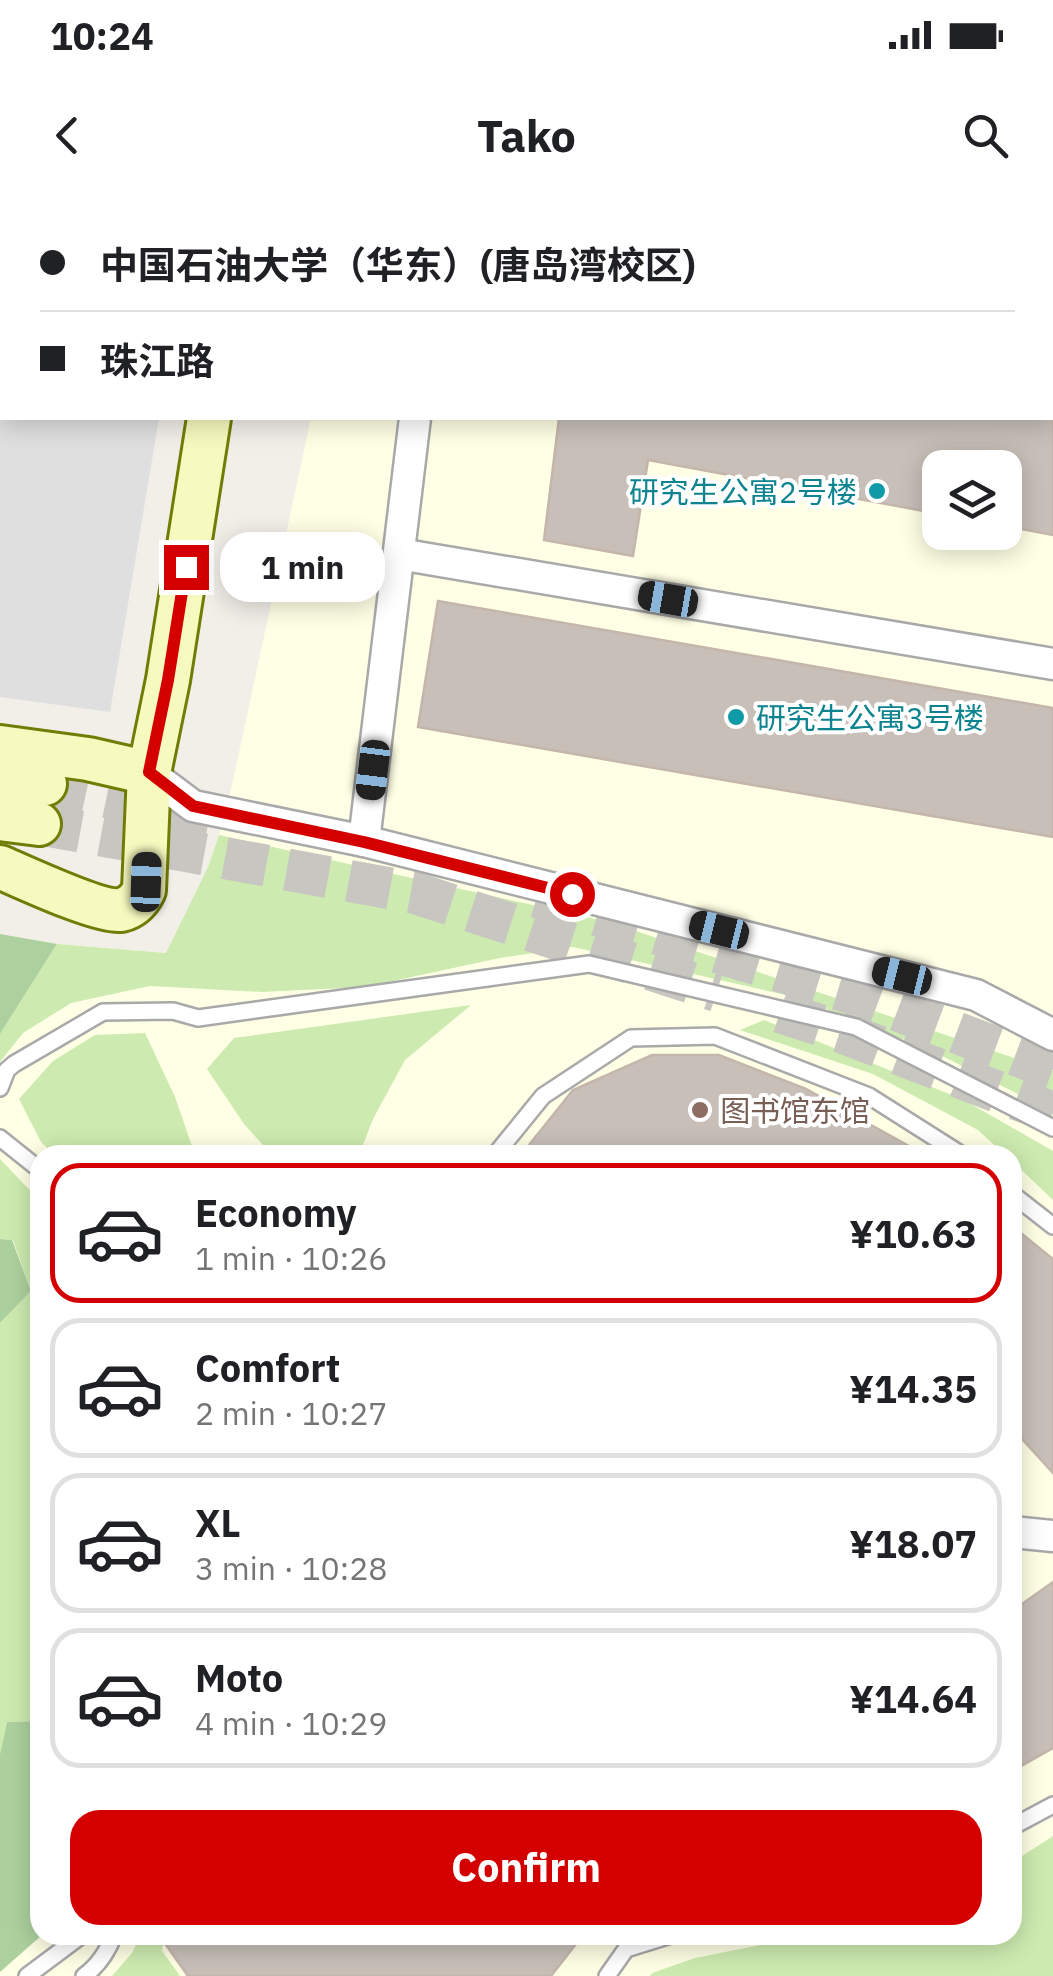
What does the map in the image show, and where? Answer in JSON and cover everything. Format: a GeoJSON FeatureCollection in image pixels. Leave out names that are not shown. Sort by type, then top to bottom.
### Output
{"type":"FeatureCollection","features":[{"type":"Feature","properties":{"kind":"street"},"geometry":{"type":"LineString","coordinates":[[0,867],[113,910],[124,910],[140,898],[146,882],[149,772],[168,680],[209,420]]}},
{"type":"Feature","properties":{"kind":"street"},"geometry":{"type":"LineString","coordinates":[[364,842],[415,420]]}},
{"type":"Feature","properties":{"kind":"street"},"geometry":{"type":"LineString","coordinates":[[399,554],[1053,664]]}},
{"type":"Feature","properties":{"kind":"street"},"geometry":{"type":"LineString","coordinates":[[0,747],[149,772],[193,806],[364,842],[976,995],[1053,1035]]}},
{"type":"Feature","properties":{"kind":"street"},"geometry":{"type":"LineString","coordinates":[[0,778],[28,809]]}},
{"type":"Feature","properties":{"kind":"street"},"geometry":{"type":"LineString","coordinates":[[1022,1533],[1053,1536]]}},
{"type":"Feature","properties":{"kind":"lane"},"geometry":{"type":"LineString","coordinates":[[0,1088],[6,1070],[14,1064],[104,1012],[173,1010],[198,1018],[589,964],[856,1027],[1053,1128]]}},
{"type":"Feature","properties":{"kind":"lane"},"geometry":{"type":"LineString","coordinates":[[503,1145],[543,1096],[631,1038],[715,1036],[869,1096],[946,1145]]}},
{"type":"Feature","properties":{"kind":"lane"},"geometry":{"type":"LineString","coordinates":[[0,1138],[30,1162]]}},
{"type":"Feature","properties":{"kind":"lane"},"geometry":{"type":"LineString","coordinates":[[1022,1202],[1053,1226]]}},
{"type":"Feature","properties":{"kind":"lane"},"geometry":{"type":"LineString","coordinates":[[1022,1822],[1053,1805]]}},
{"type":"Feature","properties":{"kind":"lane"},"geometry":{"type":"LineString","coordinates":[[26,1976],[68,1945]]}},
{"type":"Feature","properties":{"kind":"lane"},"geometry":{"type":"LineString","coordinates":[[84,1976],[110,1945]]}},
{"type":"Feature","properties":{"kind":"lane"},"geometry":{"type":"LineString","coordinates":[[607,1976],[626,1949],[639,1945]]}},
{"type":"Feature","properties":{"kind":"shaded area"},"geometry":{"type":"Polygon","coordinates":[[[0,420],[159,420],[110,712],[0,697],[0,420]]]}},
{"type":"Feature","properties":{"kind":"shaded area"},"geometry":{"type":"Polygon","coordinates":[[[311,420],[1053,420],[1053,1976],[0,1976],[0,934],[57,944],[167,953],[208,867],[226,813],[311,420]]]}},
{"type":"Feature","properties":{"kind":"green space"},"geometry":{"type":"Polygon","coordinates":[[[219,835],[609,922],[1053,1071],[1053,1114],[930,1050],[799,998],[573,947],[365,987],[262,992],[150,986],[71,1003],[23,1033],[0,1062],[0,1034],[57,944],[166,953],[208,867],[219,835]]]}},
{"type":"Feature","properties":{"kind":"green space"},"geometry":{"type":"Polygon","coordinates":[[[0,934],[57,944],[0,1034],[0,934]]]}},
{"type":"Feature","properties":{"kind":"green space"},"geometry":{"type":"Polygon","coordinates":[[[471,1005],[405,1060],[363,1145],[263,1145],[207,1069],[234,1038],[471,1005]]]}},
{"type":"Feature","properties":{"kind":"green space"},"geometry":{"type":"Polygon","coordinates":[[[764,1020],[962,1099],[1053,1151],[1053,1200],[1022,1171],[1022,1145],[994,1145],[978,1130],[873,1074],[740,1030],[764,1020]]]}},
{"type":"Feature","properties":{"kind":"green space"},"geometry":{"type":"Polygon","coordinates":[[[145,1033],[175,1097],[192,1145],[41,1142],[19,1099],[53,1061],[95,1035],[145,1033]]]}},
{"type":"Feature","properties":{"kind":"green space"},"geometry":{"type":"Polygon","coordinates":[[[0,1159],[30,1190],[30,1288],[13,1240],[0,1239],[0,1159]]]}},
{"type":"Feature","properties":{"kind":"green space"},"geometry":{"type":"Polygon","coordinates":[[[0,1239],[12,1240],[30,1292],[0,1323],[0,1239]]]}},
{"type":"Feature","properties":{"kind":"green space"},"geometry":{"type":"Polygon","coordinates":[[[30,1292],[30,1721],[7,1722],[0,1754],[0,1323],[30,1292]]]}},
{"type":"Feature","properties":{"kind":"green space"},"geometry":{"type":"Polygon","coordinates":[[[30,1721],[31,1945],[0,1972],[0,1754],[7,1722],[30,1721]]]}},
{"type":"Feature","properties":{"kind":"green space"},"geometry":{"type":"Polygon","coordinates":[[[1053,1836],[1053,1976],[650,1976],[695,1958],[761,1945],[1022,1945],[1022,1856],[1053,1836]]]}},
{"type":"Feature","properties":{"kind":"green space"},"geometry":{"type":"Polygon","coordinates":[[[136,1945],[163,1945],[162,1951],[180,1976],[112,1976],[136,1945]]]}},
{"type":"Feature","properties":{"kind":"building","name":"研究生公寓2号楼"},"geometry":{"type":"Polygon","coordinates":[[[559,420],[1053,420],[1053,535],[1022,529],[1022,450],[922,450],[922,511],[648,460],[633,556],[544,540],[559,420]]]}},
{"type":"Feature","properties":{"kind":"building","name":"研究生公寓3号楼"},"geometry":{"type":"Polygon","coordinates":[[[438,601],[1053,708],[1053,837],[418,727],[438,601]]]}},
{"type":"Feature","properties":{"kind":"building","name":"图书馆东馆"},"geometry":{"type":"Polygon","coordinates":[[[652,1055],[719,1055],[806,1089],[907,1145],[529,1145],[573,1090],[652,1055]]]}},
{"type":"Feature","properties":{"kind":"building"},"geometry":{"type":"Polygon","coordinates":[[[1022,1234],[1053,1259],[1053,1473],[1022,1439],[1022,1234]]]}},
{"type":"Feature","properties":{"kind":"building"},"geometry":{"type":"Polygon","coordinates":[[[1053,1582],[1053,1748],[1022,1765],[1022,1604],[1053,1582]]]}},
{"type":"Feature","properties":{"kind":"building"},"geometry":{"type":"Polygon","coordinates":[[[166,1945],[575,1945],[551,1976],[188,1976],[166,1945]]]}},
{"type":"Feature","properties":{"kind":"tunnel"},"geometry":{"type":"LineString","coordinates":[[45,784],[230,823]]}},
{"type":"Feature","properties":{"kind":"tunnel"},"geometry":{"type":"LineString","coordinates":[[39,824],[415,893],[717,991]]}},
{"type":"Feature","properties":{"kind":"tunnel"},"geometry":{"type":"LineString","coordinates":[[537,897],[854,994],[1053,1069]]}},
{"type":"Feature","properties":{"kind":"tunnel"},"geometry":{"type":"LineString","coordinates":[[780,1012],[1053,1113]]}},
{"type":"Feature","properties":{"kind":"place","name":"研究生公寓2号楼"},"geometry":{"type":"Point","coordinates":[877,491]}},
{"type":"Feature","properties":{"kind":"place","name":"研究生公寓3号楼"},"geometry":{"type":"Point","coordinates":[736,717]}},
{"type":"Feature","properties":{"kind":"place","name":"图书馆东馆"},"geometry":{"type":"Point","coordinates":[700,1110]}},
{"type":"Feature","properties":{"kind":"route"},"geometry":{"type":"LineString","coordinates":[[186,567],[149,772],[193,806],[364,842],[572,894]]}}]}
